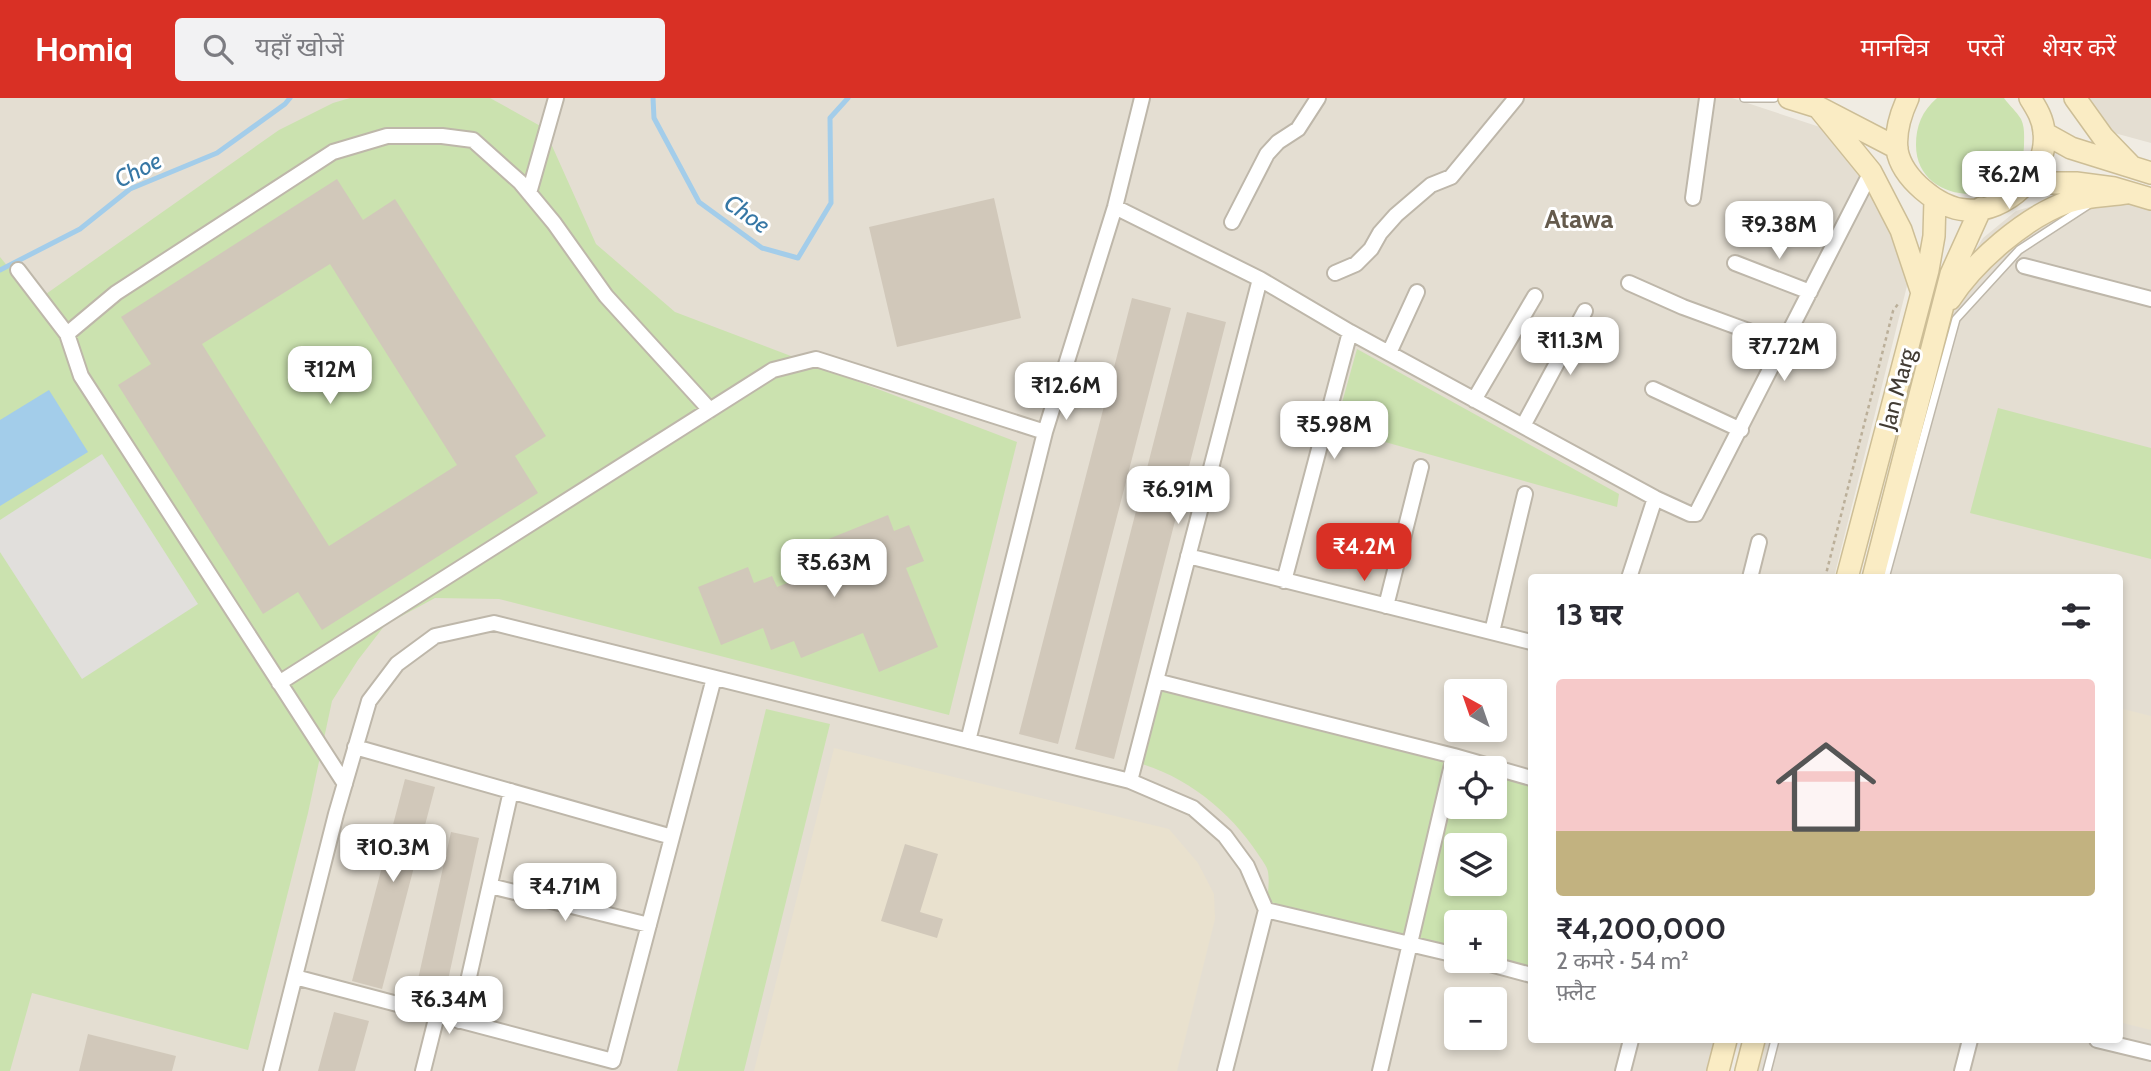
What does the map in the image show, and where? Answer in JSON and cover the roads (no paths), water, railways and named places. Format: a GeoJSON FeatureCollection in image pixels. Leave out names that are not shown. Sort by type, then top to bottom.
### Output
{"type":"FeatureCollection","features":[{"type":"Feature","properties":{"kind":"main road"},"geometry":{"type":"LineString","coordinates":[[1789,98],[1818,107],[1897,148]]}},
{"type":"Feature","properties":{"kind":"main road"},"geometry":{"type":"LineString","coordinates":[[1908,98],[1897,135],[1899,157],[1909,174],[1936,199],[1964,210],[2007,200],[2027,183],[2039,163],[2044,133],[2039,114],[2030,98]]}},
{"type":"Feature","properties":{"kind":"main road"},"geometry":{"type":"LineString","coordinates":[[2075,98],[2103,137],[2143,168]]}},
{"type":"Feature","properties":{"kind":"main road"},"geometry":{"type":"LineString","coordinates":[[1818,107],[1871,172],[1901,230],[1920,287]]}},
{"type":"Feature","properties":{"kind":"main road"},"geometry":{"type":"LineString","coordinates":[[2044,133],[2071,148],[2101,159],[2143,168]]}},
{"type":"Feature","properties":{"kind":"main road"},"geometry":{"type":"LineString","coordinates":[[2027,183],[2076,183],[2114,188],[2151,199]]}},
{"type":"Feature","properties":{"kind":"main road"},"geometry":{"type":"LineString","coordinates":[[1941,311],[1962,280],[2014,233],[2068,202],[2127,193]]}},
{"type":"Feature","properties":{"kind":"main road","name":"Jan Marg"},"geometry":{"type":"LineString","coordinates":[[1848,574],[1934,236],[1936,199]]}},
{"type":"Feature","properties":{"kind":"main road","name":"Jan Marg"},"geometry":{"type":"LineString","coordinates":[[1874,574],[1951,274],[1981,208]]}},
{"type":"Feature","properties":{"kind":"main road"},"geometry":{"type":"LineString","coordinates":[[1718,1071],[1725,1043]]}},
{"type":"Feature","properties":{"kind":"main road"},"geometry":{"type":"LineString","coordinates":[[1746,1071],[1753,1043]]}},
{"type":"Feature","properties":{"kind":"street"},"geometry":{"type":"LineString","coordinates":[[529,193],[556,98]]}},
{"type":"Feature","properties":{"kind":"street"},"geometry":{"type":"LineString","coordinates":[[968,741],[1045,432],[1115,207],[1142,98]]}},
{"type":"Feature","properties":{"kind":"street"},"geometry":{"type":"LineString","coordinates":[[1232,222],[1267,154],[1278,142],[1298,129],[1318,98]]}},
{"type":"Feature","properties":{"kind":"street"},"geometry":{"type":"LineString","coordinates":[[1335,273],[1356,264],[1371,249],[1380,233],[1396,215],[1431,185],[1451,177],[1516,98]]}},
{"type":"Feature","properties":{"kind":"street"},"geometry":{"type":"LineString","coordinates":[[1693,198],[1707,98]]}},
{"type":"Feature","properties":{"kind":"street"},"geometry":{"type":"LineString","coordinates":[[67,334],[116,293],[332,152],[387,136],[442,136],[473,140],[529,193],[606,296],[710,410]]}},
{"type":"Feature","properties":{"kind":"street"},"geometry":{"type":"LineString","coordinates":[[1115,207],[1260,279],[1350,332],[1655,498],[1690,514],[1696,514],[1871,172]]}},
{"type":"Feature","properties":{"kind":"street"},"geometry":{"type":"LineString","coordinates":[[1735,263],[1810,292]]}},
{"type":"Feature","properties":{"kind":"street"},"geometry":{"type":"LineString","coordinates":[[2024,266],[2151,299]]}},
{"type":"Feature","properties":{"kind":"street"},"geometry":{"type":"LineString","coordinates":[[18,270],[67,334],[81,376],[345,784]]}},
{"type":"Feature","properties":{"kind":"street"},"geometry":{"type":"LineString","coordinates":[[1130,781],[1260,279]]}},
{"type":"Feature","properties":{"kind":"street"},"geometry":{"type":"LineString","coordinates":[[1629,283],[1683,307],[1784,344]]}},
{"type":"Feature","properties":{"kind":"street"},"geometry":{"type":"LineString","coordinates":[[1389,353],[1417,292]]}},
{"type":"Feature","properties":{"kind":"street"},"geometry":{"type":"LineString","coordinates":[[1474,400],[1535,296]]}},
{"type":"Feature","properties":{"kind":"street"},"geometry":{"type":"LineString","coordinates":[[1523,426],[1585,311]]}},
{"type":"Feature","properties":{"kind":"street"},"geometry":{"type":"LineString","coordinates":[[1284,581],[1350,332]]}},
{"type":"Feature","properties":{"kind":"street"},"geometry":{"type":"LineString","coordinates":[[279,683],[774,370],[816,359],[1045,432]]}},
{"type":"Feature","properties":{"kind":"street"},"geometry":{"type":"LineString","coordinates":[[1653,389],[1741,429]]}},
{"type":"Feature","properties":{"kind":"street"},"geometry":{"type":"LineString","coordinates":[[1386,606],[1421,467]]}},
{"type":"Feature","properties":{"kind":"street"},"geometry":{"type":"LineString","coordinates":[[1492,632],[1525,494]]}},
{"type":"Feature","properties":{"kind":"street"},"geometry":{"type":"LineString","coordinates":[[1630,574],[1655,498]]}},
{"type":"Feature","properties":{"kind":"street"},"geometry":{"type":"LineString","coordinates":[[1751,574],[1759,542]]}},
{"type":"Feature","properties":{"kind":"street"},"geometry":{"type":"LineString","coordinates":[[1188,556],[1528,641]]}},
{"type":"Feature","properties":{"kind":"street"},"geometry":{"type":"LineString","coordinates":[[271,1071],[369,701],[397,664],[435,636],[494,623],[1130,781],[1193,808],[1225,836],[1247,866],[1266,910],[1226,1071]]}},
{"type":"Feature","properties":{"kind":"street"},"geometry":{"type":"LineString","coordinates":[[295,977],[612,1061],[714,678]]}},
{"type":"Feature","properties":{"kind":"street"},"geometry":{"type":"LineString","coordinates":[[1156,681],[1454,756]]}},
{"type":"Feature","properties":{"kind":"street"},"geometry":{"type":"LineString","coordinates":[[355,747],[672,837]]}},
{"type":"Feature","properties":{"kind":"street"},"geometry":{"type":"LineString","coordinates":[[1507,771],[1528,777]]}},
{"type":"Feature","properties":{"kind":"street"},"geometry":{"type":"LineString","coordinates":[[459,1021],[511,791]]}},
{"type":"Feature","properties":{"kind":"street"},"geometry":{"type":"LineString","coordinates":[[1380,1071],[1444,798]]}},
{"type":"Feature","properties":{"kind":"street"},"geometry":{"type":"LineString","coordinates":[[490,886],[649,925]]}},
{"type":"Feature","properties":{"kind":"street"},"geometry":{"type":"LineString","coordinates":[[1266,910],[1444,952]]}},
{"type":"Feature","properties":{"kind":"street"},"geometry":{"type":"LineString","coordinates":[[1507,969],[1528,974]]}},
{"type":"Feature","properties":{"kind":"street"},"geometry":{"type":"LineString","coordinates":[[423,1071],[437,1015]]}},
{"type":"Feature","properties":{"kind":"street"},"geometry":{"type":"LineString","coordinates":[[1623,1071],[1630,1043]]}},
{"type":"Feature","properties":{"kind":"street"},"geometry":{"type":"LineString","coordinates":[[1962,1071],[1969,1043]]}},
{"type":"Feature","properties":{"kind":"street"},"geometry":{"type":"LineString","coordinates":[[2110,1043],[2151,1053]]}},
{"type":"Feature","properties":{"kind":"lane"},"geometry":{"type":"LineString","coordinates":[[1744,98],[1774,98]]}},
{"type":"Feature","properties":{"kind":"lane"},"geometry":{"type":"LineString","coordinates":[[1886,574],[1956,319],[2019,250],[2102,197]]}},
{"type":"Feature","properties":{"kind":"lane"},"geometry":{"type":"LineString","coordinates":[[1767,1071],[1774,1043]]}},
{"type":"Feature","properties":{"kind":"water"},"geometry":{"type":"Polygon","coordinates":[[[49,390],[88,452],[0,506],[0,420],[49,390]]]}},
{"type":"Feature","properties":{"kind":"waterway","name":"Choe"},"geometry":{"type":"LineString","coordinates":[[0,270],[80,229],[130,189],[217,153],[290,98]]}},
{"type":"Feature","properties":{"kind":"waterway","name":"Choe"},"geometry":{"type":"LineString","coordinates":[[653,98],[654,118],[699,202],[762,248],[798,258],[831,203],[830,118],[848,98]]}},
{"type":"Feature","properties":{"kind":"district","name":"Atawa"},"geometry":{"type":"Point","coordinates":[1579,219]}}]}
